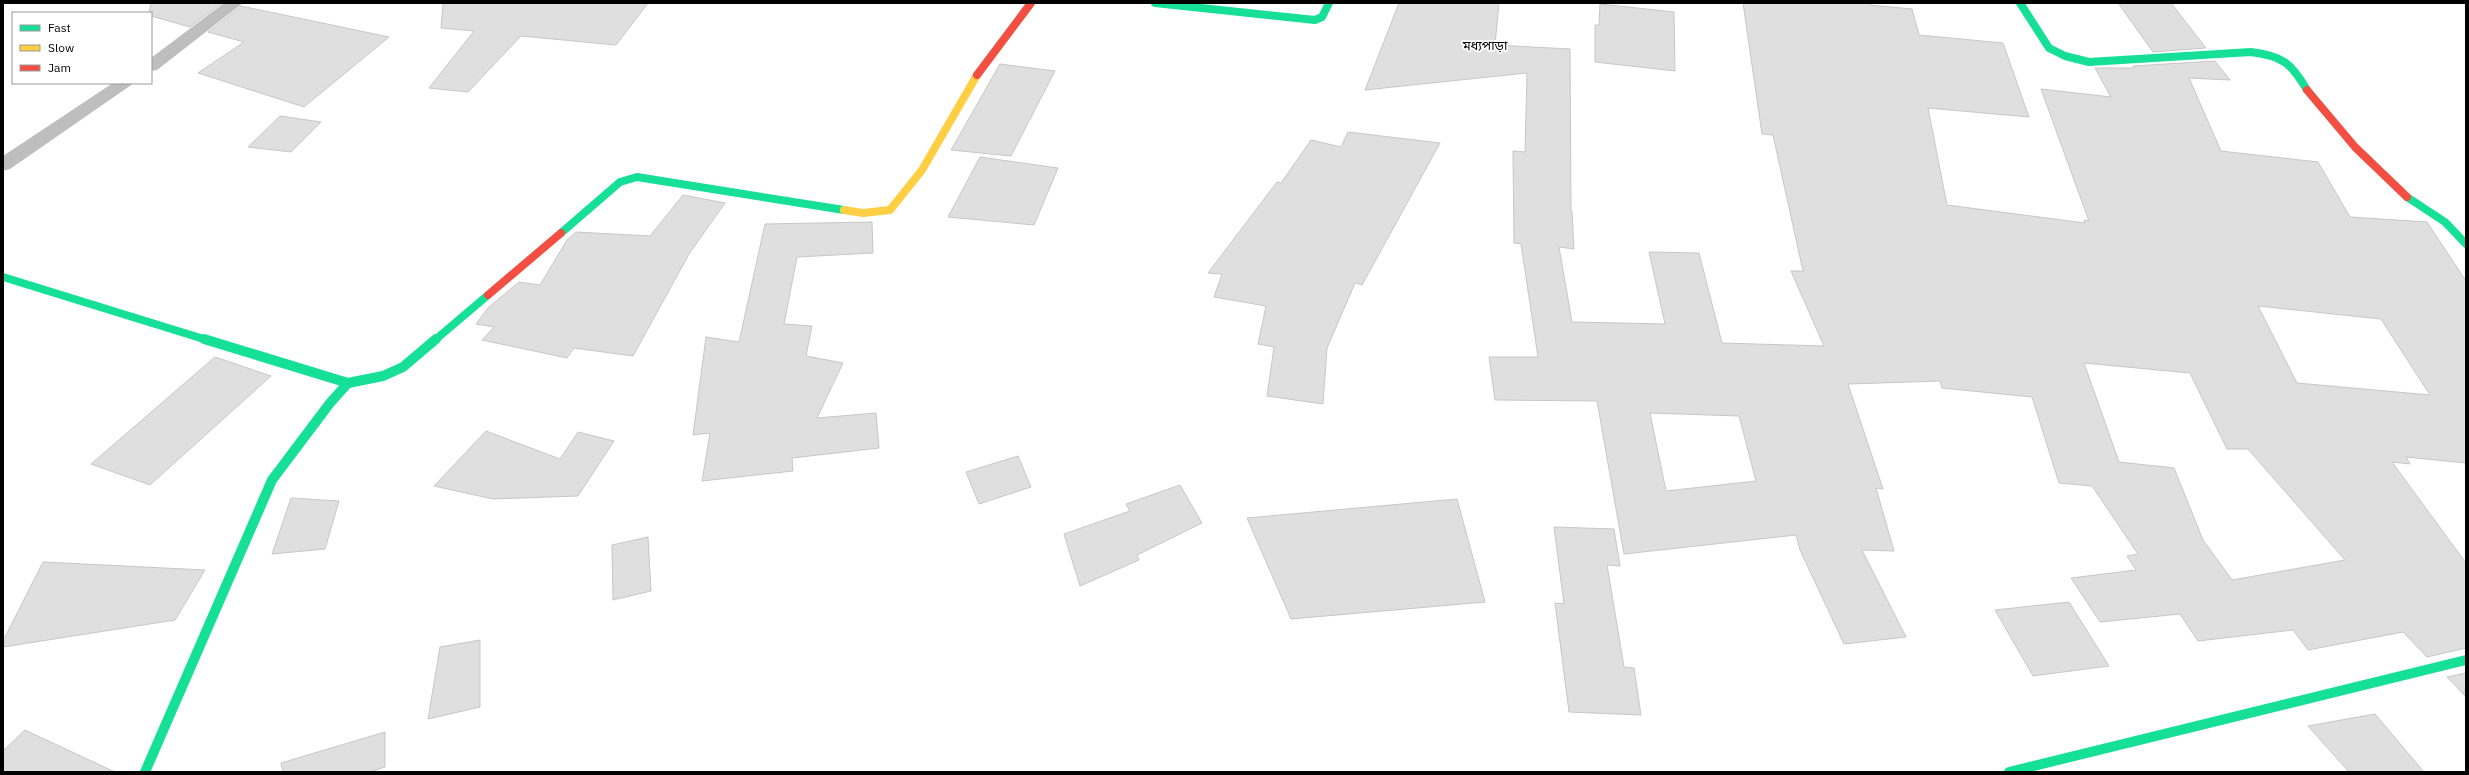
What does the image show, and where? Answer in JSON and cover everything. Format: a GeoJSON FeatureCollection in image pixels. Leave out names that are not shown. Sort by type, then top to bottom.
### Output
{"type":"FeatureCollection","features":[{"type":"Feature","properties":{"kind":"street"},"geometry":{"type":"LineString","coordinates":[[152,65],[235,3]]}},
{"type":"Feature","properties":{"kind":"street"},"geometry":{"type":"LineString","coordinates":[[3,277],[348,383],[383,376],[403,367],[620,182],[637,177],[864,214],[890,210],[922,170],[972,82],[1031,3]]}},
{"type":"Feature","properties":{"kind":"street"},"geometry":{"type":"LineString","coordinates":[[1155,3],[1315,20],[1322,17],[1329,3]]}},
{"type":"Feature","properties":{"kind":"street"},"geometry":{"type":"LineString","coordinates":[[2020,3],[2049,48],[2065,56],[2089,62],[2251,52],[2275,54],[2293,67],[2309,94],[2355,147],[2408,198],[2445,222],[2466,244]]}},
{"type":"Feature","properties":{"kind":"street"},"geometry":{"type":"LineString","coordinates":[[3,164],[123,84]]}},
{"type":"Feature","properties":{"kind":"street"},"geometry":{"type":"LineString","coordinates":[[145,772],[272,480],[330,403],[348,383]]}},
{"type":"Feature","properties":{"kind":"street"},"geometry":{"type":"LineString","coordinates":[[2009,772],[2466,660]]}},
{"type":"Feature","properties":{"kind":"building"},"geometry":{"type":"Polygon","coordinates":[[[151,3],[222,3],[190,27],[152,16],[152,12],[149,12],[151,3]]]}},
{"type":"Feature","properties":{"kind":"building"},"geometry":{"type":"Polygon","coordinates":[[[443,3],[648,3],[616,45],[521,36],[468,92],[429,88],[474,31],[441,28],[443,3]]]}},
{"type":"Feature","properties":{"kind":"building"},"geometry":{"type":"Polygon","coordinates":[[[1399,3],[1499,3],[1495,45],[1570,49],[1571,211],[1574,249],[1559,247],[1572,322],[1665,324],[1649,252],[1699,253],[1722,343],[1824,346],[1791,271],[1803,271],[1773,135],[1762,134],[1743,3],[1870,3],[1870,5],[1912,9],[1919,35],[2003,43],[2029,117],[1928,108],[1947,205],[2085,223],[2084,220],[2089,221],[2041,89],[2111,97],[2095,68],[2134,68],[2133,66],[2215,61],[2230,80],[2189,78],[2221,151],[2318,162],[2350,217],[2427,222],[2466,281],[2466,463],[2406,457],[2410,464],[2392,462],[2466,563],[2466,648],[2427,657],[2403,632],[2308,650],[2293,630],[2198,641],[2180,614],[2100,622],[2071,578],[2136,570],[2127,556],[2138,554],[2092,486],[2059,483],[2032,397],[1942,388],[1940,381],[1848,384],[1883,489],[1876,488],[1894,551],[1862,550],[1906,637],[1844,644],[1800,550],[1796,535],[1624,554],[1597,401],[1495,400],[1489,357],[1538,357],[1521,244],[1514,243],[1513,151],[1525,152],[1527,73],[1365,90],[1399,3]],[[2258,306],[2297,383],[2430,395],[2381,319],[2258,306]],[[2084,363],[2119,462],[2174,468],[2203,540],[2232,580],[2345,560],[2248,449],[2227,449],[2190,373],[2084,363]],[[1650,413],[1666,491],[1756,481],[1739,416],[1650,413]]]}},
{"type":"Feature","properties":{"kind":"building"},"geometry":{"type":"Polygon","coordinates":[[[2118,3],[2171,3],[2206,48],[2153,52],[2118,3]]]}},
{"type":"Feature","properties":{"kind":"building"},"geometry":{"type":"Polygon","coordinates":[[[1600,4],[1674,12],[1675,71],[1595,62],[1595,25],[1599,25],[1600,4]]]}},
{"type":"Feature","properties":{"kind":"building"},"geometry":{"type":"Polygon","coordinates":[[[241,6],[389,37],[304,107],[198,73],[244,42],[208,32],[241,6]]]}},
{"type":"Feature","properties":{"kind":"building"},"geometry":{"type":"Polygon","coordinates":[[[1000,64],[1055,71],[1011,156],[951,150],[1000,64]]]}},
{"type":"Feature","properties":{"kind":"building"},"geometry":{"type":"Polygon","coordinates":[[[280,116],[321,122],[291,152],[248,147],[280,116]]]}},
{"type":"Feature","properties":{"kind":"building"},"geometry":{"type":"Polygon","coordinates":[[[1348,132],[1440,143],[1362,285],[1355,283],[1327,348],[1323,404],[1267,396],[1274,347],[1258,344],[1266,306],[1214,297],[1222,274],[1208,273],[1277,182],[1281,183],[1311,140],[1341,147],[1348,132]]]}},
{"type":"Feature","properties":{"kind":"building"},"geometry":{"type":"Polygon","coordinates":[[[980,157],[1058,168],[1034,225],[948,217],[980,157]]]}},
{"type":"Feature","properties":{"kind":"building"},"geometry":{"type":"Polygon","coordinates":[[[683,195],[725,203],[689,254],[633,356],[574,348],[567,358],[482,340],[494,327],[476,324],[488,308],[519,282],[540,285],[567,240],[576,232],[650,236],[683,195]]]}},
{"type":"Feature","properties":{"kind":"building"},"geometry":{"type":"Polygon","coordinates":[[[872,222],[873,253],[797,257],[784,324],[812,326],[806,356],[843,363],[817,418],[876,413],[879,448],[792,458],[793,471],[702,481],[710,433],[693,435],[706,337],[739,342],[765,224],[872,222]]]}},
{"type":"Feature","properties":{"kind":"building"},"geometry":{"type":"Polygon","coordinates":[[[215,357],[271,376],[150,485],[91,464],[215,357]]]}},
{"type":"Feature","properties":{"kind":"building"},"geometry":{"type":"Polygon","coordinates":[[[486,431],[560,459],[578,432],[614,441],[578,496],[493,499],[434,486],[486,431]]]}},
{"type":"Feature","properties":{"kind":"building"},"geometry":{"type":"Polygon","coordinates":[[[1018,456],[1031,487],[979,504],[966,472],[1018,456]]]}},
{"type":"Feature","properties":{"kind":"building"},"geometry":{"type":"Polygon","coordinates":[[[1180,485],[1202,523],[1137,555],[1139,560],[1080,586],[1064,534],[1130,511],[1126,504],[1180,485]]]}},
{"type":"Feature","properties":{"kind":"building"},"geometry":{"type":"Polygon","coordinates":[[[291,498],[339,501],[325,549],[272,554],[291,498]]]}},
{"type":"Feature","properties":{"kind":"building"},"geometry":{"type":"Polygon","coordinates":[[[1457,499],[1485,602],[1291,619],[1247,518],[1457,499]]]}},
{"type":"Feature","properties":{"kind":"building"},"geometry":{"type":"Polygon","coordinates":[[[1554,527],[1614,529],[1620,566],[1607,565],[1624,667],[1634,668],[1641,715],[1569,712],[1555,603],[1564,604],[1554,527]]]}},
{"type":"Feature","properties":{"kind":"building"},"geometry":{"type":"Polygon","coordinates":[[[648,537],[651,591],[613,600],[612,545],[648,537]]]}},
{"type":"Feature","properties":{"kind":"building"},"geometry":{"type":"Polygon","coordinates":[[[43,562],[205,570],[175,620],[3,647],[3,641],[43,562]]]}},
{"type":"Feature","properties":{"kind":"building"},"geometry":{"type":"Polygon","coordinates":[[[2069,602],[2109,666],[2033,676],[1995,610],[2069,602]]]}},
{"type":"Feature","properties":{"kind":"building"},"geometry":{"type":"Polygon","coordinates":[[[480,640],[480,707],[428,719],[440,647],[480,640]]]}},
{"type":"Feature","properties":{"kind":"building"},"geometry":{"type":"Polygon","coordinates":[[[2466,673],[2466,697],[2447,677],[2466,673]]]}},
{"type":"Feature","properties":{"kind":"building"},"geometry":{"type":"Polygon","coordinates":[[[2375,714],[2424,772],[2349,772],[2308,726],[2375,714]]]}},
{"type":"Feature","properties":{"kind":"building"},"geometry":{"type":"Polygon","coordinates":[[[25,730],[115,772],[3,772],[3,751],[25,730]]]}},
{"type":"Feature","properties":{"kind":"building"},"geometry":{"type":"Polygon","coordinates":[[[385,732],[385,767],[369,772],[283,772],[281,763],[385,732]]]}},
{"type":"Feature","properties":{"kind":"traffic: fast"},"geometry":{"type":"LineString","coordinates":[[1155,3],[1315,20],[1322,17],[1329,3]]}},
{"type":"Feature","properties":{"kind":"traffic: fast"},"geometry":{"type":"LineString","coordinates":[[2020,3],[2049,48],[2065,56],[2089,62],[2251,52],[2263,53],[2286,61],[2296,72],[2307,90]]}},
{"type":"Feature","properties":{"kind":"traffic: fast"},"geometry":{"type":"LineString","coordinates":[[561,233],[620,182],[637,177],[844,210]]}},
{"type":"Feature","properties":{"kind":"traffic: fast"},"geometry":{"type":"LineString","coordinates":[[2407,197],[2445,222],[2466,244]]}},
{"type":"Feature","properties":{"kind":"traffic: fast"},"geometry":{"type":"LineString","coordinates":[[3,277],[348,383],[383,376],[403,367],[488,295]]}},
{"type":"Feature","properties":{"kind":"traffic: fast"},"geometry":{"type":"LineString","coordinates":[[145,772],[272,480],[330,403],[348,383]]}},
{"type":"Feature","properties":{"kind":"traffic: fast"},"geometry":{"type":"LineString","coordinates":[[2009,772],[2466,660]]}},
{"type":"Feature","properties":{"kind":"traffic: slow"},"geometry":{"type":"LineString","coordinates":[[844,210],[863,213],[890,210],[922,170],[977,75]]}},
{"type":"Feature","properties":{"kind":"traffic: jam"},"geometry":{"type":"LineString","coordinates":[[977,75],[1031,3]]}},
{"type":"Feature","properties":{"kind":"traffic: jam"},"geometry":{"type":"LineString","coordinates":[[2307,90],[2355,147],[2407,197]]}},
{"type":"Feature","properties":{"kind":"traffic: jam"},"geometry":{"type":"LineString","coordinates":[[488,295],[561,233]]}},
{"type":"Feature","properties":{"kind":"district","name":"মধ্যপাড়া"},"geometry":{"type":"Point","coordinates":[1485,45]}}]}
